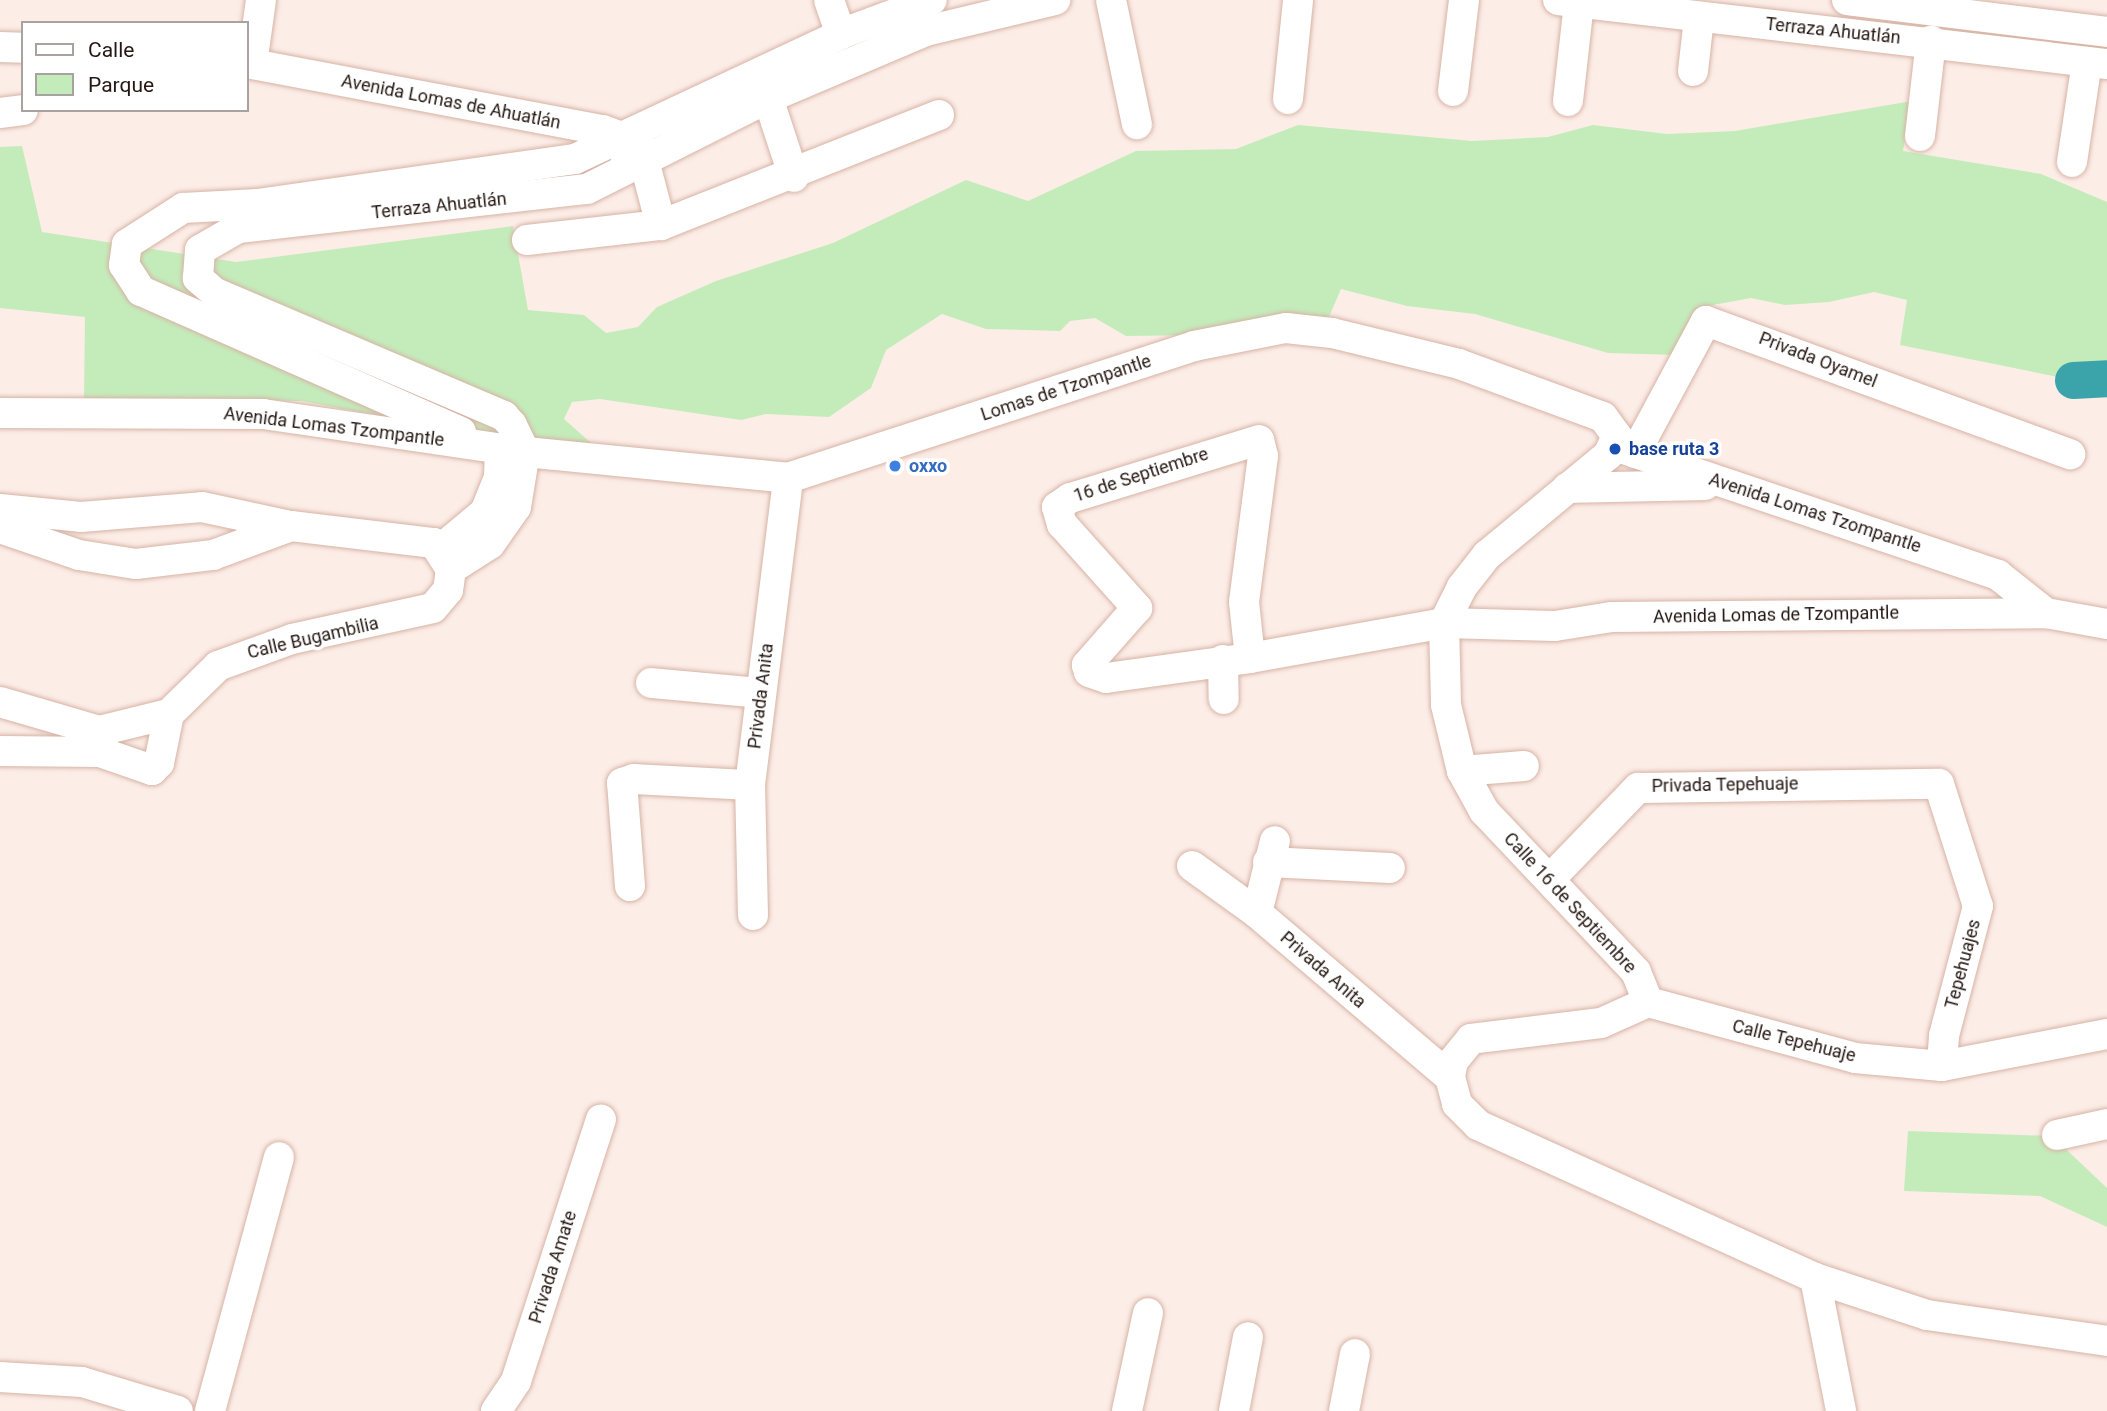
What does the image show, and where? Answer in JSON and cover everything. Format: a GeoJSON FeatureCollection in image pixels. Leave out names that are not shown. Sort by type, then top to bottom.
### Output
{"type":"FeatureCollection","features":[{"type":"Feature","properties":{"kind":"street"},"geometry":{"type":"LineString","coordinates":[[249,63],[261,0]]}},
{"type":"Feature","properties":{"kind":"street"},"geometry":{"type":"LineString","coordinates":[[829,0],[846,32]]}},
{"type":"Feature","properties":{"kind":"street"},"geometry":{"type":"LineString","coordinates":[[841,0],[846,32]]}},
{"type":"Feature","properties":{"kind":"street","name":"Terraza Ahuatlán"},"geometry":{"type":"LineString","coordinates":[[513,450],[141,291],[124,265],[127,244],[183,208],[258,204],[575,159],[846,32],[932,0]]}},
{"type":"Feature","properties":{"kind":"street","name":"Terraza Ahuatlán"},"geometry":{"type":"LineString","coordinates":[[513,450],[504,416],[215,293],[198,278],[195,258],[207,243],[238,228],[587,189],[637,167],[768,98],[926,31],[1055,0]]}},
{"type":"Feature","properties":{"kind":"street"},"geometry":{"type":"LineString","coordinates":[[1111,0],[1137,124]]}},
{"type":"Feature","properties":{"kind":"street"},"geometry":{"type":"LineString","coordinates":[[1288,99],[1298,0]]}},
{"type":"Feature","properties":{"kind":"street"},"geometry":{"type":"LineString","coordinates":[[1453,91],[1464,0]]}},
{"type":"Feature","properties":{"kind":"street","name":"Terraza Ahuatlán"},"geometry":{"type":"LineString","coordinates":[[1847,0],[1984,8],[2107,32]]}},
{"type":"Feature","properties":{"kind":"street"},"geometry":{"type":"LineString","coordinates":[[1568,101],[1569,2]]}},
{"type":"Feature","properties":{"kind":"street","name":"Terraza Ahuatlán"},"geometry":{"type":"LineString","coordinates":[[1569,2],[1931,41],[2097,63]]}},
{"type":"Feature","properties":{"kind":"street"},"geometry":{"type":"LineString","coordinates":[[1693,71],[1699,18]]}},
{"type":"Feature","properties":{"kind":"street"},"geometry":{"type":"LineString","coordinates":[[1920,136],[1931,41]]}},
{"type":"Feature","properties":{"kind":"street"},"geometry":{"type":"LineString","coordinates":[[0,47],[21,48]]}},
{"type":"Feature","properties":{"kind":"street","name":"Avenida Lomas de Ahuatlán"},"geometry":{"type":"LineString","coordinates":[[249,63],[628,136]]}},
{"type":"Feature","properties":{"kind":"street"},"geometry":{"type":"LineString","coordinates":[[2072,162],[2097,63]]}},
{"type":"Feature","properties":{"kind":"street"},"geometry":{"type":"LineString","coordinates":[[768,98],[794,177]]}},
{"type":"Feature","properties":{"kind":"street"},"geometry":{"type":"LineString","coordinates":[[0,113],[21,110]]}},
{"type":"Feature","properties":{"kind":"street"},"geometry":{"type":"LineString","coordinates":[[527,240],[661,225],[794,177],[939,115]]}},
{"type":"Feature","properties":{"kind":"street"},"geometry":{"type":"LineString","coordinates":[[628,136],[637,167],[661,225]]}},
{"type":"Feature","properties":{"kind":"street","name":"Privada Oyamel"},"geometry":{"type":"LineString","coordinates":[[1622,445],[1706,321],[2070,454]]}},
{"type":"Feature","properties":{"kind":"street","name":"Lomas de Tzompantle"},"geometry":{"type":"LineString","coordinates":[[513,450],[788,478],[1194,346],[1269,329],[1332,333],[1459,364],[1603,417],[1622,445]]}},
{"type":"Feature","properties":{"kind":"street","name":"Avenida Lomas Tzompantle"},"geometry":{"type":"LineString","coordinates":[[0,412],[263,414],[513,450]]}},
{"type":"Feature","properties":{"kind":"street","name":"16 de Septiembre"},"geometry":{"type":"LineString","coordinates":[[1237,659],[1263,456],[1259,440],[1063,501],[1057,507],[1062,524],[1137,608],[1091,658],[1088,672],[1106,678],[1237,659],[1444,623]]}},
{"type":"Feature","properties":{"kind":"street"},"geometry":{"type":"LineString","coordinates":[[1444,623],[1473,570],[1567,488],[1622,445]]}},
{"type":"Feature","properties":{"kind":"street","name":"Avenida Lomas Tzompantle"},"geometry":{"type":"LineString","coordinates":[[1622,445],[1722,484],[1820,511],[1998,575],[2046,613]]}},
{"type":"Feature","properties":{"kind":"street","name":"Calle Bugambilia"},"geometry":{"type":"LineString","coordinates":[[0,751],[99,742],[169,713],[198,680],[244,653],[433,608],[448,590],[447,559],[485,512],[513,450]]}},
{"type":"Feature","properties":{"kind":"street","name":"Privada Anita"},"geometry":{"type":"LineString","coordinates":[[753,915],[750,785],[788,478]]}},
{"type":"Feature","properties":{"kind":"street"},"geometry":{"type":"LineString","coordinates":[[1567,488],[1722,484]]}},
{"type":"Feature","properties":{"kind":"street"},"geometry":{"type":"LineString","coordinates":[[0,509],[81,517],[202,507],[447,559]]}},
{"type":"Feature","properties":{"kind":"street"},"geometry":{"type":"LineString","coordinates":[[0,527],[79,555],[136,564],[213,555],[291,526]]}},
{"type":"Feature","properties":{"kind":"street","name":"Avenida Lomas de Tzompantle"},"geometry":{"type":"LineString","coordinates":[[1444,623],[1555,626],[1612,617],[2046,613],[2107,624]]}},
{"type":"Feature","properties":{"kind":"street","name":"Calle 16 de Septiembre"},"geometry":{"type":"LineString","coordinates":[[1444,623],[1446,705],[1462,771],[1484,811],[1636,972],[1648,1002]]}},
{"type":"Feature","properties":{"kind":"street"},"geometry":{"type":"LineString","coordinates":[[1224,699],[1237,659]]}},
{"type":"Feature","properties":{"kind":"street"},"geometry":{"type":"LineString","coordinates":[[651,683],[761,694]]}},
{"type":"Feature","properties":{"kind":"street","name":"Calle Bugambilia"},"geometry":{"type":"LineString","coordinates":[[0,702],[99,742],[152,770],[159,763],[169,713]]}},
{"type":"Feature","properties":{"kind":"street"},"geometry":{"type":"LineString","coordinates":[[1462,771],[1524,766]]}},
{"type":"Feature","properties":{"kind":"street"},"geometry":{"type":"LineString","coordinates":[[630,886],[622,783],[634,779],[750,785]]}},
{"type":"Feature","properties":{"kind":"street","name":"Privada Tepehuaje"},"geometry":{"type":"LineString","coordinates":[[1550,879],[1637,788],[1939,784]]}},
{"type":"Feature","properties":{"kind":"street","name":"Tepehuajes"},"geometry":{"type":"LineString","coordinates":[[1939,784],[1978,906],[1944,1036],[1942,1066]]}},
{"type":"Feature","properties":{"kind":"street"},"geometry":{"type":"LineString","coordinates":[[1257,913],[1271,851],[1390,868]]}},
{"type":"Feature","properties":{"kind":"street","name":"Privada Anita"},"geometry":{"type":"LineString","coordinates":[[1192,866],[1257,913],[1450,1077]]}},
{"type":"Feature","properties":{"kind":"street"},"geometry":{"type":"LineString","coordinates":[[1648,1002],[1601,1023],[1485,1034],[1460,1049],[1450,1077],[1457,1104],[1478,1125],[1815,1278],[1927,1315],[2107,1341]]}},
{"type":"Feature","properties":{"kind":"street","name":"Calle Tepehuaje"},"geometry":{"type":"LineString","coordinates":[[1648,1002],[1855,1058],[1942,1066],[2107,1034]]}},
{"type":"Feature","properties":{"kind":"street","name":"Privada Amate"},"geometry":{"type":"LineString","coordinates":[[496,1411],[516,1381],[601,1119]]}},
{"type":"Feature","properties":{"kind":"street"},"geometry":{"type":"LineString","coordinates":[[2057,1135],[2107,1124]]}},
{"type":"Feature","properties":{"kind":"street"},"geometry":{"type":"LineString","coordinates":[[210,1411],[279,1157]]}},
{"type":"Feature","properties":{"kind":"street"},"geometry":{"type":"LineString","coordinates":[[1815,1278],[1841,1411]]}},
{"type":"Feature","properties":{"kind":"street"},"geometry":{"type":"LineString","coordinates":[[1126,1411],[1148,1313]]}},
{"type":"Feature","properties":{"kind":"street"},"geometry":{"type":"LineString","coordinates":[[1234,1411],[1248,1337]]}},
{"type":"Feature","properties":{"kind":"street"},"geometry":{"type":"LineString","coordinates":[[1344,1411],[1354,1354]]}},
{"type":"Feature","properties":{"kind":"street"},"geometry":{"type":"LineString","coordinates":[[0,1377],[82,1382],[178,1411]]}},
{"type":"Feature","properties":{"kind":"green space"},"geometry":{"type":"Polygon","coordinates":[[[1912,101],[1903,151],[2041,174],[2107,202],[2107,393],[2073,380],[1900,345],[1907,300],[1874,292],[1829,302],[1785,305],[1751,298],[1707,306],[1675,355],[1608,353],[1475,314],[1407,306],[1341,289],[1325,326],[1202,335],[1126,336],[1095,318],[1070,321],[1060,331],[986,329],[942,314],[886,350],[871,388],[829,417],[766,414],[741,420],[600,399],[572,402],[564,419],[599,450],[560,450],[302,401],[84,399],[85,317],[0,308],[0,147],[22,146],[42,232],[236,262],[513,226],[528,310],[584,315],[606,333],[638,327],[657,307],[716,281],[833,243],[966,180],[1028,201],[1136,151],[1236,149],[1298,125],[1472,141],[1548,137],[1593,125],[1667,134],[1735,131],[1912,101]]]}},
{"type":"Feature","properties":{"kind":"green space"},"geometry":{"type":"Polygon","coordinates":[[[1908,1131],[2052,1136],[2107,1188],[2107,1227],[2040,1196],[1904,1191],[1908,1131]]]}},
{"type":"Feature","properties":{"kind":"waterway"},"geometry":{"type":"LineString","coordinates":[[2073,380],[2107,378]]}},
{"type":"Feature","properties":{"kind":"place","name":"base ruta 3"},"geometry":{"type":"Point","coordinates":[1615,449]}},
{"type":"Feature","properties":{"kind":"place","name":"oxxo"},"geometry":{"type":"Point","coordinates":[895,466]}}]}
